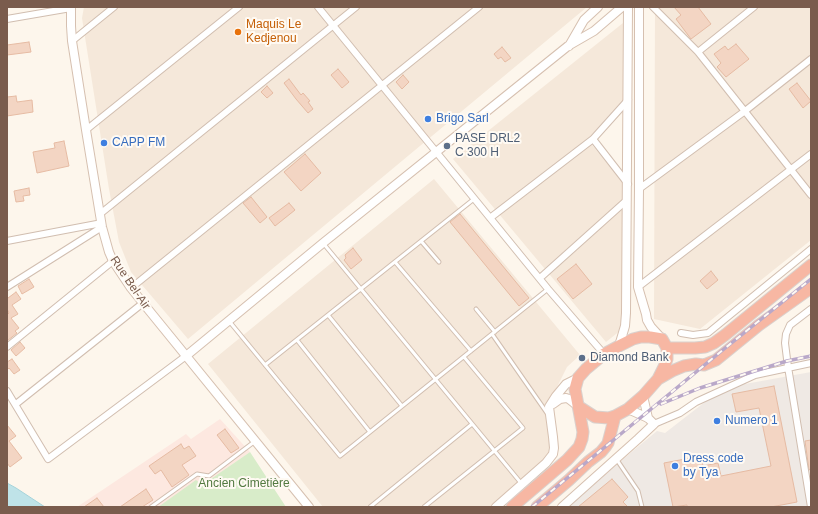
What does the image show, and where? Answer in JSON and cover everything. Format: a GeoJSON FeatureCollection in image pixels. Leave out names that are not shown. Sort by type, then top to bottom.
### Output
{"type":"FeatureCollection","features":[{"type":"Feature","properties":{"kind":"highway"},"geometry":{"type":"LineString","coordinates":[[512,507],[567,460],[579,447],[583,432],[575,389],[578,378],[604,354],[633,339],[641,337],[650,337],[664,343],[683,347],[705,347],[714,343],[725,335],[811,265]]}},
{"type":"Feature","properties":{"kind":"highway"},"geometry":{"type":"LineString","coordinates":[[658,379],[684,366],[696,364],[704,365],[716,360],[811,288]]}},
{"type":"Feature","properties":{"kind":"highway"},"geometry":{"type":"LineString","coordinates":[[578,406],[595,417],[609,418],[628,409],[643,396],[658,379],[667,359],[664,343]]}},
{"type":"Feature","properties":{"kind":"highway"},"geometry":{"type":"LineString","coordinates":[[537,507],[601,452],[608,443],[615,416]]}},
{"type":"Feature","properties":{"kind":"main road","name":"Rue Bel-Air"},"geometry":{"type":"LineString","coordinates":[[71,7],[70,26],[86,130],[102,225],[113,261],[143,304],[309,507]]}},
{"type":"Feature","properties":{"kind":"main road"},"geometry":{"type":"LineString","coordinates":[[568,46],[584,20],[598,7]]}},
{"type":"Feature","properties":{"kind":"main road"},"geometry":{"type":"LineString","coordinates":[[186,356],[323,243],[568,46],[594,32],[622,7]]}},
{"type":"Feature","properties":{"kind":"main road"},"geometry":{"type":"LineString","coordinates":[[619,346],[626,313],[628,7]]}},
{"type":"Feature","properties":{"kind":"main road"},"geometry":{"type":"LineString","coordinates":[[639,7],[638,287],[647,320],[664,343]]}},
{"type":"Feature","properties":{"kind":"main road"},"geometry":{"type":"LineString","coordinates":[[496,507],[546,463],[552,454],[554,448],[549,407],[566,384],[578,378]]}},
{"type":"Feature","properties":{"kind":"main road"},"geometry":{"type":"LineString","coordinates":[[643,396],[651,421]]}},
{"type":"Feature","properties":{"kind":"main road"},"geometry":{"type":"LineString","coordinates":[[549,407],[562,398],[569,399],[578,406]]}},
{"type":"Feature","properties":{"kind":"main road"},"geometry":{"type":"LineString","coordinates":[[628,409],[651,421]]}},
{"type":"Feature","properties":{"kind":"main road"},"geometry":{"type":"LineString","coordinates":[[562,507],[638,440],[651,421]]}},
{"type":"Feature","properties":{"kind":"street"},"geometry":{"type":"LineString","coordinates":[[7,19],[71,7]]}},
{"type":"Feature","properties":{"kind":"street"},"geometry":{"type":"LineString","coordinates":[[72,41],[114,7]]}},
{"type":"Feature","properties":{"kind":"street"},"geometry":{"type":"LineString","coordinates":[[86,130],[239,7]]}},
{"type":"Feature","properties":{"kind":"street"},"geometry":{"type":"LineString","coordinates":[[318,7],[548,289],[604,354]]}},
{"type":"Feature","properties":{"kind":"street"},"geometry":{"type":"LineString","coordinates":[[100,214],[356,7]]}},
{"type":"Feature","properties":{"kind":"street"},"geometry":{"type":"LineString","coordinates":[[131,288],[479,7]]}},
{"type":"Feature","properties":{"kind":"street"},"geometry":{"type":"LineString","coordinates":[[653,7],[698,52],[811,195]]}},
{"type":"Feature","properties":{"kind":"street"},"geometry":{"type":"LineString","coordinates":[[698,52],[754,7]]}},
{"type":"Feature","properties":{"kind":"street"},"geometry":{"type":"LineString","coordinates":[[639,188],[745,111],[811,59]]}},
{"type":"Feature","properties":{"kind":"street"},"geometry":{"type":"LineString","coordinates":[[490,218],[593,139],[628,100]]}},
{"type":"Feature","properties":{"kind":"street"},"geometry":{"type":"LineString","coordinates":[[593,139],[628,184]]}},
{"type":"Feature","properties":{"kind":"street"},"geometry":{"type":"LineString","coordinates":[[638,287],[811,154]]}},
{"type":"Feature","properties":{"kind":"street"},"geometry":{"type":"LineString","coordinates":[[540,278],[627,200]]}},
{"type":"Feature","properties":{"kind":"street"},"geometry":{"type":"LineString","coordinates":[[7,241],[102,225]]}},
{"type":"Feature","properties":{"kind":"street"},"geometry":{"type":"LineString","coordinates":[[7,287],[102,225]]}},
{"type":"Feature","properties":{"kind":"street"},"geometry":{"type":"LineString","coordinates":[[681,333],[693,335],[708,333],[811,249]]}},
{"type":"Feature","properties":{"kind":"street"},"geometry":{"type":"LineString","coordinates":[[7,347],[113,261]]}},
{"type":"Feature","properties":{"kind":"street"},"geometry":{"type":"LineString","coordinates":[[16,404],[143,304]]}},
{"type":"Feature","properties":{"kind":"street"},"geometry":{"type":"LineString","coordinates":[[811,308],[790,325],[786,334],[785,343],[811,507]]}},
{"type":"Feature","properties":{"kind":"street"},"geometry":{"type":"LineString","coordinates":[[7,391],[48,459],[186,356]]}},
{"type":"Feature","properties":{"kind":"street"},"geometry":{"type":"LineString","coordinates":[[651,421],[680,413],[696,402],[755,375],[811,363]]}},
{"type":"Feature","properties":{"kind":"lane"},"geometry":{"type":"LineString","coordinates":[[266,365],[474,199]]}},
{"type":"Feature","properties":{"kind":"lane"},"geometry":{"type":"LineString","coordinates":[[422,241],[439,262]]}},
{"type":"Feature","properties":{"kind":"lane"},"geometry":{"type":"LineString","coordinates":[[323,243],[522,484]]}},
{"type":"Feature","properties":{"kind":"lane"},"geometry":{"type":"LineString","coordinates":[[395,262],[471,351]]}},
{"type":"Feature","properties":{"kind":"lane"},"geometry":{"type":"LineString","coordinates":[[229,321],[340,456],[548,289]]}},
{"type":"Feature","properties":{"kind":"lane"},"geometry":{"type":"LineString","coordinates":[[476,308],[495,332]]}},
{"type":"Feature","properties":{"kind":"lane"},"geometry":{"type":"LineString","coordinates":[[328,316],[402,406]]}},
{"type":"Feature","properties":{"kind":"lane"},"geometry":{"type":"LineString","coordinates":[[492,334],[550,416]]}},
{"type":"Feature","properties":{"kind":"lane"},"geometry":{"type":"LineString","coordinates":[[297,340],[370,432]]}},
{"type":"Feature","properties":{"kind":"lane"},"geometry":{"type":"LineString","coordinates":[[424,507],[523,428],[464,357]]}},
{"type":"Feature","properties":{"kind":"lane"},"geometry":{"type":"LineString","coordinates":[[370,507],[472,424]]}},
{"type":"Feature","properties":{"kind":"lane"},"geometry":{"type":"LineString","coordinates":[[151,507],[197,474],[208,476],[256,441]]}},
{"type":"Feature","properties":{"kind":"lane"},"geometry":{"type":"LineString","coordinates":[[616,458],[638,491],[642,507]]}},
{"type":"Feature","properties":{"kind":"shaded area"},"geometry":{"type":"Polygon","coordinates":[[[84,7],[587,7],[188,339],[131,272],[119,242],[109,189],[82,18],[84,7]]]}},
{"type":"Feature","properties":{"kind":"shaded area"},"geometry":{"type":"Polygon","coordinates":[[[655,7],[811,7],[811,240],[700,329],[654,319],[655,7]]]}},
{"type":"Feature","properties":{"kind":"shaded area"},"geometry":{"type":"Polygon","coordinates":[[[623,23],[628,31],[629,106],[587,139],[628,188],[626,326],[606,342],[453,159],[623,23]]]}},
{"type":"Feature","properties":{"kind":"shaded area"},"geometry":{"type":"Polygon","coordinates":[[[434,179],[580,355],[567,367],[547,407],[557,448],[556,457],[494,507],[323,507],[208,364],[434,179]]]}},
{"type":"Feature","properties":{"kind":"shaded area"},"geometry":{"type":"Polygon","coordinates":[[[811,372],[811,507],[565,507],[657,431],[665,433],[723,388],[811,372]]]}},
{"type":"Feature","properties":{"kind":"shaded area"},"geometry":{"type":"Polygon","coordinates":[[[220,419],[250,452],[201,486],[196,481],[158,507],[77,507],[186,434],[191,439],[220,419]]]}},
{"type":"Feature","properties":{"kind":"green space","name":"Ancien Cimetière"},"geometry":{"type":"Polygon","coordinates":[[[250,452],[286,507],[158,507],[196,480],[202,485],[250,452]]]}},
{"type":"Feature","properties":{"kind":"water"},"geometry":{"type":"Polygon","coordinates":[[[7,483],[16,488],[45,507],[7,507],[7,483]]]}},
{"type":"Feature","properties":{"kind":"building"},"geometry":{"type":"Polygon","coordinates":[[[674,7],[698,7],[711,24],[691,39],[676,19],[681,15],[674,7]]]}},
{"type":"Feature","properties":{"kind":"building"},"geometry":{"type":"Polygon","coordinates":[[[29,42],[31,52],[7,55],[7,45],[29,42]]]}},
{"type":"Feature","properties":{"kind":"building"},"geometry":{"type":"Polygon","coordinates":[[[736,44],[749,59],[726,77],[717,67],[721,63],[714,54],[725,46],[728,50],[736,44]]]}},
{"type":"Feature","properties":{"kind":"building"},"geometry":{"type":"Polygon","coordinates":[[[502,47],[511,58],[505,62],[501,57],[498,59],[494,54],[502,47]]]}},
{"type":"Feature","properties":{"kind":"building"},"geometry":{"type":"Polygon","coordinates":[[[338,69],[349,82],[342,88],[331,75],[338,69]]]}},
{"type":"Feature","properties":{"kind":"building"},"geometry":{"type":"Polygon","coordinates":[[[403,75],[409,82],[402,89],[396,82],[403,75]]]}},
{"type":"Feature","properties":{"kind":"building"},"geometry":{"type":"Polygon","coordinates":[[[289,79],[301,95],[303,93],[310,101],[308,102],[313,109],[308,113],[284,83],[289,79]]]}},
{"type":"Feature","properties":{"kind":"building"},"geometry":{"type":"Polygon","coordinates":[[[797,83],[811,101],[803,108],[789,89],[797,83]]]}},
{"type":"Feature","properties":{"kind":"building"},"geometry":{"type":"Polygon","coordinates":[[[267,86],[273,93],[267,98],[261,92],[267,86]]]}},
{"type":"Feature","properties":{"kind":"building"},"geometry":{"type":"Polygon","coordinates":[[[16,96],[17,102],[32,100],[33,112],[7,116],[7,97],[16,96]]]}},
{"type":"Feature","properties":{"kind":"building"},"geometry":{"type":"Polygon","coordinates":[[[64,141],[69,166],[37,173],[33,152],[55,148],[54,143],[64,141]]]}},
{"type":"Feature","properties":{"kind":"building"},"geometry":{"type":"Polygon","coordinates":[[[305,154],[321,173],[301,191],[284,172],[305,154]]]}},
{"type":"Feature","properties":{"kind":"building"},"geometry":{"type":"Polygon","coordinates":[[[29,188],[30,195],[23,196],[24,201],[16,202],[14,191],[29,188]]]}},
{"type":"Feature","properties":{"kind":"building"},"geometry":{"type":"Polygon","coordinates":[[[251,197],[267,217],[260,223],[243,203],[251,197]]]}},
{"type":"Feature","properties":{"kind":"building"},"geometry":{"type":"Polygon","coordinates":[[[289,203],[295,210],[275,226],[269,218],[289,203]]]}},
{"type":"Feature","properties":{"kind":"building"},"geometry":{"type":"Polygon","coordinates":[[[460,214],[529,298],[519,306],[450,222],[460,214]]]}},
{"type":"Feature","properties":{"kind":"building"},"geometry":{"type":"Polygon","coordinates":[[[353,248],[362,260],[351,269],[344,260],[346,258],[345,255],[353,248]]]}},
{"type":"Feature","properties":{"kind":"building"},"geometry":{"type":"Polygon","coordinates":[[[576,264],[592,284],[573,299],[557,279],[576,264]]]}},
{"type":"Feature","properties":{"kind":"building"},"geometry":{"type":"Polygon","coordinates":[[[711,271],[718,280],[707,289],[700,281],[711,271]]]}},
{"type":"Feature","properties":{"kind":"building"},"geometry":{"type":"Polygon","coordinates":[[[29,279],[34,287],[22,294],[18,286],[29,279]]]}},
{"type":"Feature","properties":{"kind":"building"},"geometry":{"type":"Polygon","coordinates":[[[16,292],[21,299],[12,305],[18,314],[11,318],[19,328],[15,331],[17,333],[7,341],[7,314],[9,313],[7,309],[7,297],[8,298],[16,292]]]}},
{"type":"Feature","properties":{"kind":"building"},"geometry":{"type":"Polygon","coordinates":[[[20,342],[25,348],[16,356],[11,350],[20,342]]]}},
{"type":"Feature","properties":{"kind":"building"},"geometry":{"type":"Polygon","coordinates":[[[12,359],[20,370],[14,374],[9,368],[7,370],[7,362],[12,359]]]}},
{"type":"Feature","properties":{"kind":"building"},"geometry":{"type":"Polygon","coordinates":[[[774,386],[797,502],[771,507],[687,507],[687,505],[673,507],[664,463],[701,456],[703,466],[718,463],[721,476],[771,466],[759,408],[736,412],[732,394],[774,386]]]}},
{"type":"Feature","properties":{"kind":"building"},"geometry":{"type":"Polygon","coordinates":[[[7,425],[16,436],[9,441],[22,458],[10,467],[7,463],[7,425]]]}},
{"type":"Feature","properties":{"kind":"building"},"geometry":{"type":"Polygon","coordinates":[[[225,429],[239,448],[231,453],[217,435],[225,429]]]}},
{"type":"Feature","properties":{"kind":"building"},"geometry":{"type":"Polygon","coordinates":[[[811,440],[811,469],[809,470],[805,441],[811,440]]]}},
{"type":"Feature","properties":{"kind":"building"},"geometry":{"type":"Polygon","coordinates":[[[181,444],[184,449],[189,446],[196,456],[182,465],[189,475],[172,487],[161,470],[155,474],[149,466],[181,444]]]}},
{"type":"Feature","properties":{"kind":"building"},"geometry":{"type":"Polygon","coordinates":[[[612,479],[628,497],[623,502],[628,507],[578,507],[612,479]]]}},
{"type":"Feature","properties":{"kind":"building"},"geometry":{"type":"Polygon","coordinates":[[[146,489],[153,500],[142,507],[120,507],[146,489]]]}},
{"type":"Feature","properties":{"kind":"building"},"geometry":{"type":"Polygon","coordinates":[[[97,498],[104,507],[84,507],[97,498]]]}},
{"type":"Feature","properties":{"kind":"railway"},"geometry":{"type":"LineString","coordinates":[[532,507],[811,279]]}},
{"type":"Feature","properties":{"kind":"railway"},"geometry":{"type":"LineString","coordinates":[[661,404],[700,388],[787,361],[811,356]]}},
{"type":"Feature","properties":{"kind":"place","name":"Maquis Le Kedjenou"},"geometry":{"type":"Point","coordinates":[238,32]}},
{"type":"Feature","properties":{"kind":"place","name":"Brigo Sarl"},"geometry":{"type":"Point","coordinates":[428,119]}},
{"type":"Feature","properties":{"kind":"place","name":"CAPP FM"},"geometry":{"type":"Point","coordinates":[104,143]}},
{"type":"Feature","properties":{"kind":"place","name":"PASE DRL2 C 300 H"},"geometry":{"type":"Point","coordinates":[447,146]}},
{"type":"Feature","properties":{"kind":"place","name":"Diamond Bank"},"geometry":{"type":"Point","coordinates":[582,358]}},
{"type":"Feature","properties":{"kind":"place","name":"Numero 1"},"geometry":{"type":"Point","coordinates":[717,421]}},
{"type":"Feature","properties":{"kind":"place","name":"Dress code by Tya"},"geometry":{"type":"Point","coordinates":[675,466]}}]}
